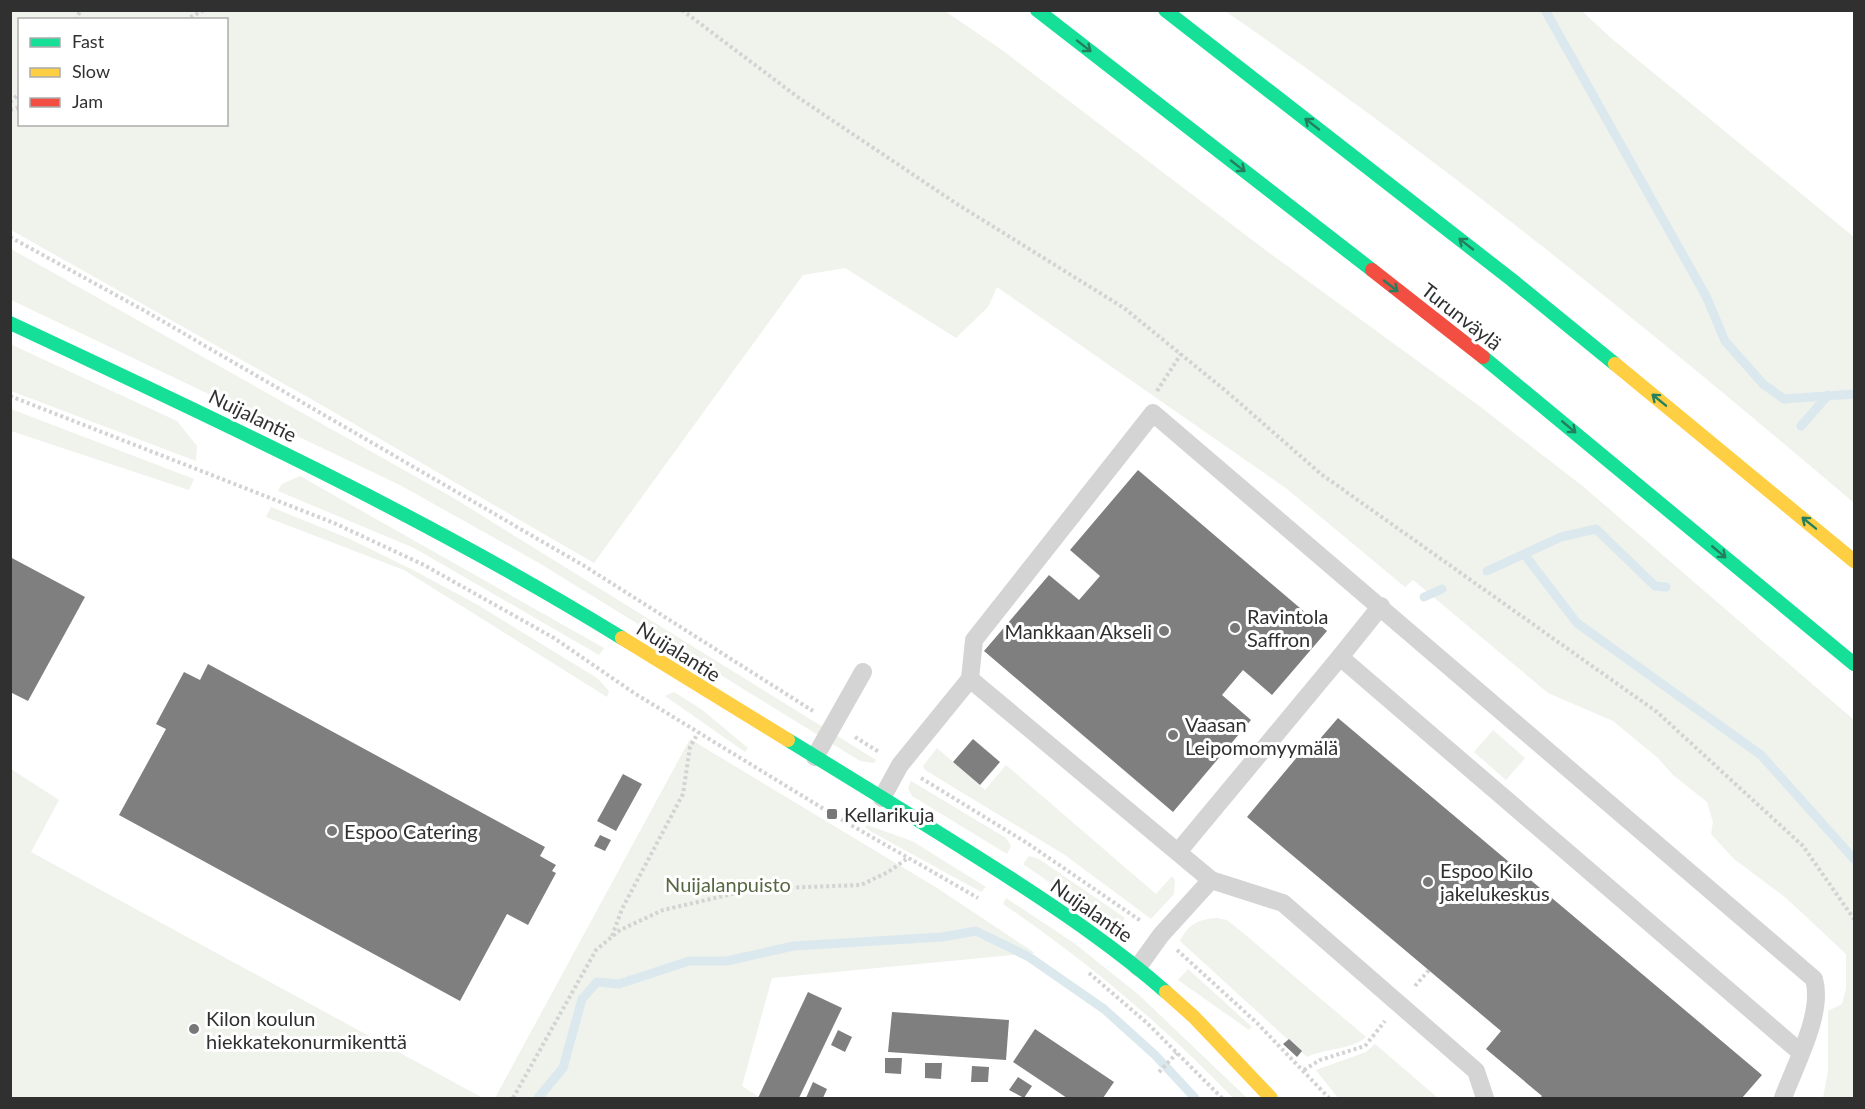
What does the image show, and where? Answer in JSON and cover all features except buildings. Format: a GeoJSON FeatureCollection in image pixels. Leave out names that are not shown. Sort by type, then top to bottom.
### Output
{"type":"FeatureCollection","features":[{"type":"Feature","properties":{"kind":"main road","name":"Turunväylä"},"geometry":{"type":"LineString","coordinates":[[1037,10],[1524,389],[1854,664]]}},
{"type":"Feature","properties":{"kind":"main road"},"geometry":{"type":"LineString","coordinates":[[1165,10],[1512,280],[1854,561]]}},
{"type":"Feature","properties":{"kind":"main road","name":"Nuijalantie"},"geometry":{"type":"LineString","coordinates":[[10,323],[257,438],[465,545],[549,593],[1008,875],[1138,967],[1194,1017],[1271,1098]]}},
{"type":"Feature","properties":{"kind":"lane"},"geometry":{"type":"LineString","coordinates":[[882,798],[900,765],[970,679],[974,640],[1153,413],[1814,979],[1818,992],[1815,1013],[1783,1098]]}},
{"type":"Feature","properties":{"kind":"lane"},"geometry":{"type":"LineString","coordinates":[[1178,852],[1381,606]]}},
{"type":"Feature","properties":{"kind":"lane"},"geometry":{"type":"LineString","coordinates":[[1340,657],[1800,1052]]}},
{"type":"Feature","properties":{"kind":"lane"},"geometry":{"type":"LineString","coordinates":[[815,757],[863,672]]}},
{"type":"Feature","properties":{"kind":"lane"},"geometry":{"type":"LineString","coordinates":[[970,679],[1211,880],[1283,903],[1476,1071],[1485,1098]]}},
{"type":"Feature","properties":{"kind":"lane"},"geometry":{"type":"LineString","coordinates":[[1138,967],[1161,935],[1211,880]]}},
{"type":"Feature","properties":{"kind":"path"},"geometry":{"type":"LineString","coordinates":[[188,18],[204,10]]}},
{"type":"Feature","properties":{"kind":"path"},"geometry":{"type":"LineString","coordinates":[[682,10],[799,98],[957,204],[1124,308],[1321,474],[1657,712],[1803,846],[1854,919]]}},
{"type":"Feature","properties":{"kind":"path"},"geometry":{"type":"LineString","coordinates":[[1153,413],[1156,392],[1181,354]]}},
{"type":"Feature","properties":{"kind":"path"},"geometry":{"type":"LineString","coordinates":[[10,396],[334,523],[424,565],[554,638],[633,693],[698,733],[979,899]]}},
{"type":"Feature","properties":{"kind":"path"},"geometry":{"type":"LineString","coordinates":[[611,937],[622,909],[683,794],[690,747],[698,733]]}},
{"type":"Feature","properties":{"kind":"path"},"geometry":{"type":"LineString","coordinates":[[513,1098],[596,950],[620,930],[663,910],[754,889],[861,885],[888,872],[908,858]]}},
{"type":"Feature","properties":{"kind":"path"},"geometry":{"type":"LineString","coordinates":[[1080,966],[1178,1053],[1222,1098]]}},
{"type":"Feature","properties":{"kind":"path"},"geometry":{"type":"LineString","coordinates":[[1304,1070],[1320,1060],[1365,1046],[1429,970]]}},
{"type":"Feature","properties":{"kind":"path"},"geometry":{"type":"LineString","coordinates":[[1159,1072],[1178,1053]]}},
{"type":"Feature","properties":{"kind":"green space"},"geometry":{"type":"Polygon","coordinates":[[[10,11],[945,11],[1002,50],[1264,249],[1478,405],[1585,488],[1854,720],[1854,1098],[1823,1098],[1828,1071],[1828,1011],[1842,1004],[1846,989],[1846,954],[1786,898],[1734,859],[1711,834],[1713,822],[1707,802],[1613,721],[1548,693],[1413,580],[1405,587],[1287,489],[997,287],[988,307],[956,338],[845,268],[803,275],[594,563],[318,403],[11,230],[10,11]]]}},
{"type":"Feature","properties":{"kind":"green space"},"geometry":{"type":"Polygon","coordinates":[[[1225,11],[1582,11],[1611,38],[1854,237],[1854,503],[1546,249],[1387,127],[1225,11]]]}},
{"type":"Feature","properties":{"kind":"green space"},"geometry":{"type":"Polygon","coordinates":[[[11,249],[452,497],[876,760],[874,763],[860,761],[539,563],[400,485],[11,300],[11,249]]]}},
{"type":"Feature","properties":{"kind":"green space"},"geometry":{"type":"Polygon","coordinates":[[[10,344],[177,421],[197,446],[196,461],[11,391],[10,344]]]}},
{"type":"Feature","properties":{"kind":"green space"},"geometry":{"type":"Polygon","coordinates":[[[10,409],[194,479],[189,490],[11,431],[10,409]]]}},
{"type":"Feature","properties":{"kind":"green space"},"geometry":{"type":"Polygon","coordinates":[[[300,476],[604,648],[599,655],[414,548],[278,491],[282,484],[300,476]]]}},
{"type":"Feature","properties":{"kind":"green space"},"geometry":{"type":"Polygon","coordinates":[[[271,507],[350,539],[478,605],[597,678],[609,691],[607,697],[404,570],[266,517],[271,507]]]}},
{"type":"Feature","properties":{"kind":"green space"},"geometry":{"type":"Polygon","coordinates":[[[674,692],[701,709],[748,748],[745,752],[665,696],[674,692]]]}},
{"type":"Feature","properties":{"kind":"green space"},"geometry":{"type":"Polygon","coordinates":[[[1493,730],[1525,758],[1506,780],[1474,752],[1493,730]]]}},
{"type":"Feature","properties":{"kind":"green space","name":"Nuijalanpuisto"},"geometry":{"type":"Polygon","coordinates":[[[690,739],[937,888],[1035,953],[772,978],[742,1086],[761,1098],[495,1098],[690,739]]]}},
{"type":"Feature","properties":{"kind":"green space"},"geometry":{"type":"Polygon","coordinates":[[[937,748],[985,790],[1006,765],[1156,894],[1172,876],[1175,880],[1174,894],[1151,919],[1065,855],[925,770],[923,766],[937,748]]]}},
{"type":"Feature","properties":{"kind":"green space"},"geometry":{"type":"Polygon","coordinates":[[[11,769],[59,800],[31,852],[483,1098],[11,1098],[11,769]]]}},
{"type":"Feature","properties":{"kind":"green space"},"geometry":{"type":"Polygon","coordinates":[[[911,781],[1006,838],[1011,846],[1007,854],[912,796],[908,788],[911,781]]]}},
{"type":"Feature","properties":{"kind":"green space"},"geometry":{"type":"Polygon","coordinates":[[[867,825],[912,841],[986,887],[981,892],[870,831],[865,827],[867,825]]]}},
{"type":"Feature","properties":{"kind":"green space"},"geometry":{"type":"Polygon","coordinates":[[[1029,856],[1039,859],[1125,918],[1116,928],[1023,864],[1029,856]]]}},
{"type":"Feature","properties":{"kind":"green space"},"geometry":{"type":"Polygon","coordinates":[[[1006,898],[1074,943],[1139,995],[1247,1098],[1233,1098],[1123,995],[1065,948],[1003,904],[1006,898]]]}},
{"type":"Feature","properties":{"kind":"green space"},"geometry":{"type":"Polygon","coordinates":[[[1217,918],[1227,920],[1366,1037],[1346,1047],[1307,1057],[1180,941],[1190,927],[1205,920],[1217,918]]]}},
{"type":"Feature","properties":{"kind":"green space"},"geometry":{"type":"Polygon","coordinates":[[[1188,969],[1252,1027],[1249,1030],[1178,980],[1188,969]]]}},
{"type":"Feature","properties":{"kind":"green space"},"geometry":{"type":"Polygon","coordinates":[[[1375,1044],[1438,1098],[1338,1098],[1316,1070],[1366,1052],[1375,1044]]]}},
{"type":"Feature","properties":{"kind":"waterway"},"geometry":{"type":"LineString","coordinates":[[1545,10],[1706,296],[1725,341],[1763,384],[1784,399],[1854,394]]}},
{"type":"Feature","properties":{"kind":"waterway"},"geometry":{"type":"LineString","coordinates":[[1801,426],[1828,395]]}},
{"type":"Feature","properties":{"kind":"waterway"},"geometry":{"type":"LineString","coordinates":[[1487,571],[1561,537],[1596,529],[1655,586],[1666,587]]}},
{"type":"Feature","properties":{"kind":"waterway"},"geometry":{"type":"LineString","coordinates":[[1524,554],[1577,623],[1761,755],[1854,859]]}},
{"type":"Feature","properties":{"kind":"waterway"},"geometry":{"type":"LineString","coordinates":[[1424,597],[1442,589]]}},
{"type":"Feature","properties":{"kind":"waterway"},"geometry":{"type":"LineString","coordinates":[[538,1098],[563,1068],[582,999],[597,982],[619,984],[689,961],[727,961],[793,946],[942,937],[976,931],[1029,957],[1104,1009],[1155,1055],[1195,1098]]}},
{"type":"Feature","properties":{"kind":"traffic: fast"},"geometry":{"type":"LineString","coordinates":[[1037,10],[1372,270]]}},
{"type":"Feature","properties":{"kind":"traffic: fast"},"geometry":{"type":"LineString","coordinates":[[1165,10],[1512,280],[1615,364]]}},
{"type":"Feature","properties":{"kind":"traffic: fast"},"geometry":{"type":"LineString","coordinates":[[10,323],[243,433],[397,511],[473,551],[622,638]]}},
{"type":"Feature","properties":{"kind":"traffic: fast"},"geometry":{"type":"LineString","coordinates":[[1483,357],[1854,664]]}},
{"type":"Feature","properties":{"kind":"traffic: fast"},"geometry":{"type":"LineString","coordinates":[[788,740],[1010,878],[1109,946],[1166,992]]}},
{"type":"Feature","properties":{"kind":"traffic: slow"},"geometry":{"type":"LineString","coordinates":[[1615,364],[1854,561]]}},
{"type":"Feature","properties":{"kind":"traffic: slow"},"geometry":{"type":"LineString","coordinates":[[622,638],[788,740]]}},
{"type":"Feature","properties":{"kind":"traffic: slow"},"geometry":{"type":"LineString","coordinates":[[1166,992],[1194,1017],[1271,1098]]}},
{"type":"Feature","properties":{"kind":"traffic: jam"},"geometry":{"type":"LineString","coordinates":[[1372,270],[1483,357]]}},
{"type":"Feature","properties":{"kind":"place","name":"Ravintola Saffron"},"geometry":{"type":"Point","coordinates":[1235,628]}},
{"type":"Feature","properties":{"kind":"place","name":"Mankkaan Akseli"},"geometry":{"type":"Point","coordinates":[1164,631]}},
{"type":"Feature","properties":{"kind":"place","name":"Vaasan Leipomomyymälä"},"geometry":{"type":"Point","coordinates":[1173,735]}},
{"type":"Feature","properties":{"kind":"place","name":"Kellarikuja"},"geometry":{"type":"Point","coordinates":[832,814]}},
{"type":"Feature","properties":{"kind":"place","name":"Espoo Catering"},"geometry":{"type":"Point","coordinates":[332,831]}},
{"type":"Feature","properties":{"kind":"place","name":"Espoo Kilo jakelukeskus"},"geometry":{"type":"Point","coordinates":[1428,882]}},
{"type":"Feature","properties":{"kind":"place","name":"Kilon koulun hiekkatekonurmikenttä"},"geometry":{"type":"Point","coordinates":[194,1029]}}]}
